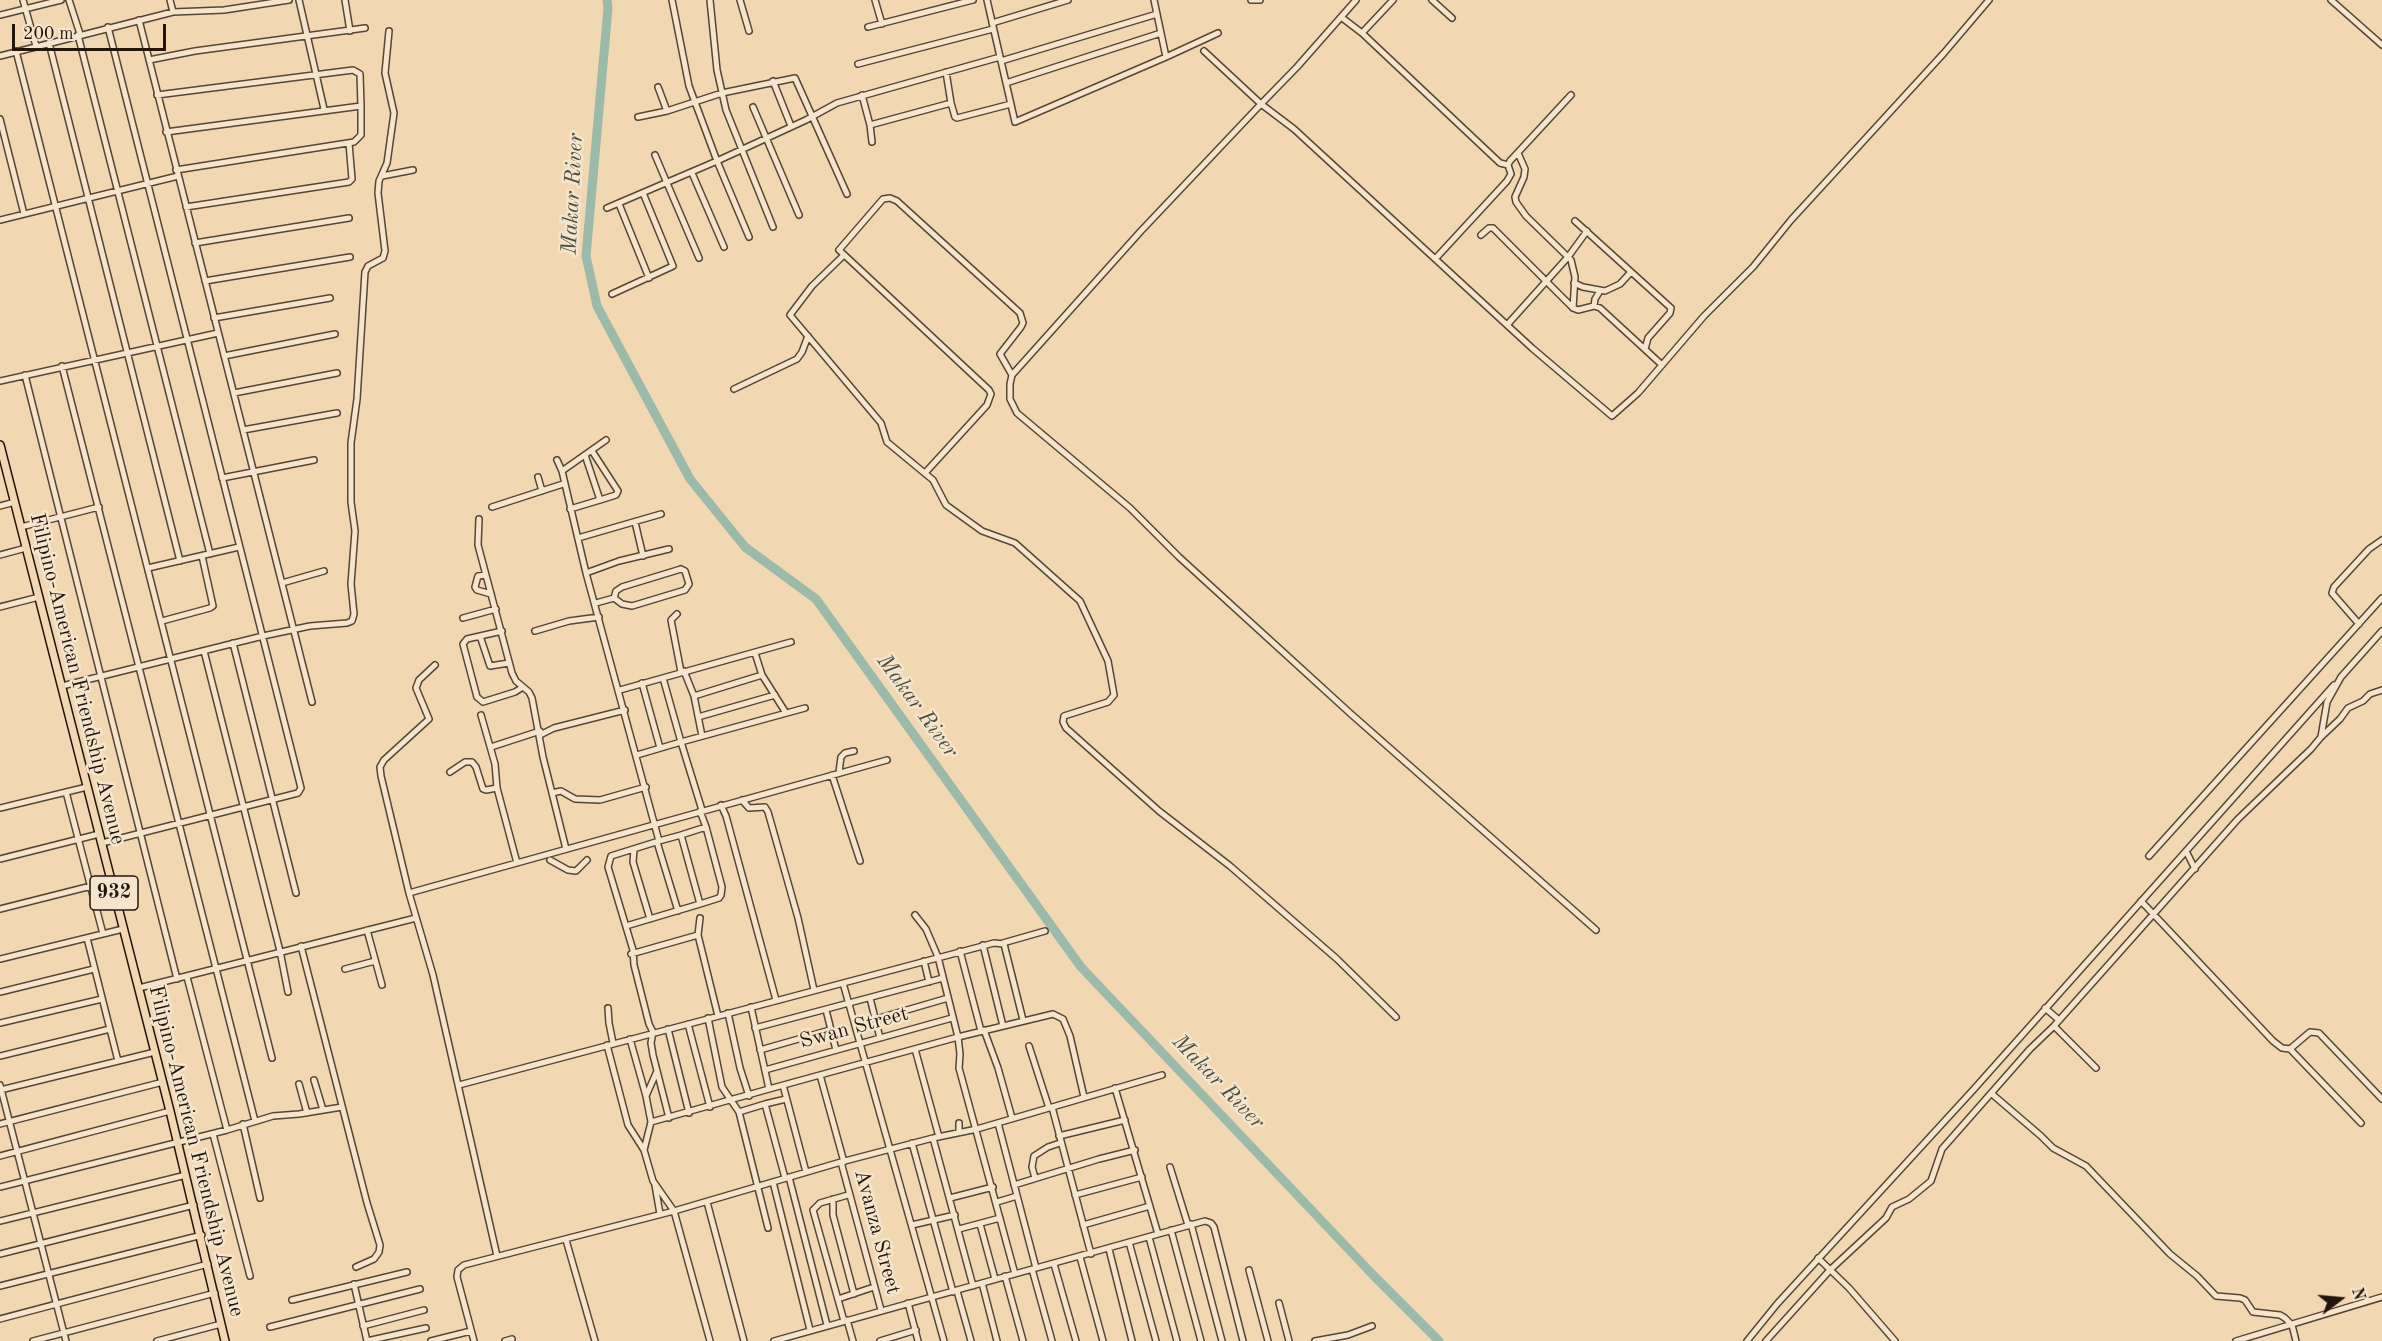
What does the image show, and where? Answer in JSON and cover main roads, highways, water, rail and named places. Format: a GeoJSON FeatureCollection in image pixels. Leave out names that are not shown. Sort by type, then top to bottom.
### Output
{"type":"FeatureCollection","features":[{"type":"Feature","properties":{"kind":"main road","name":"Filipino-American Friendship Avenue"},"geometry":{"type":"LineString","coordinates":[[0,445],[194,1205],[225,1341]]}},
{"type":"Feature","properties":{"kind":"waterway","name":"Makar River"},"geometry":{"type":"LineString","coordinates":[[607,0],[586,256],[597,306],[690,479],[745,547],[816,599],[1081,967],[1374,1276],[1439,1341]]}}]}
